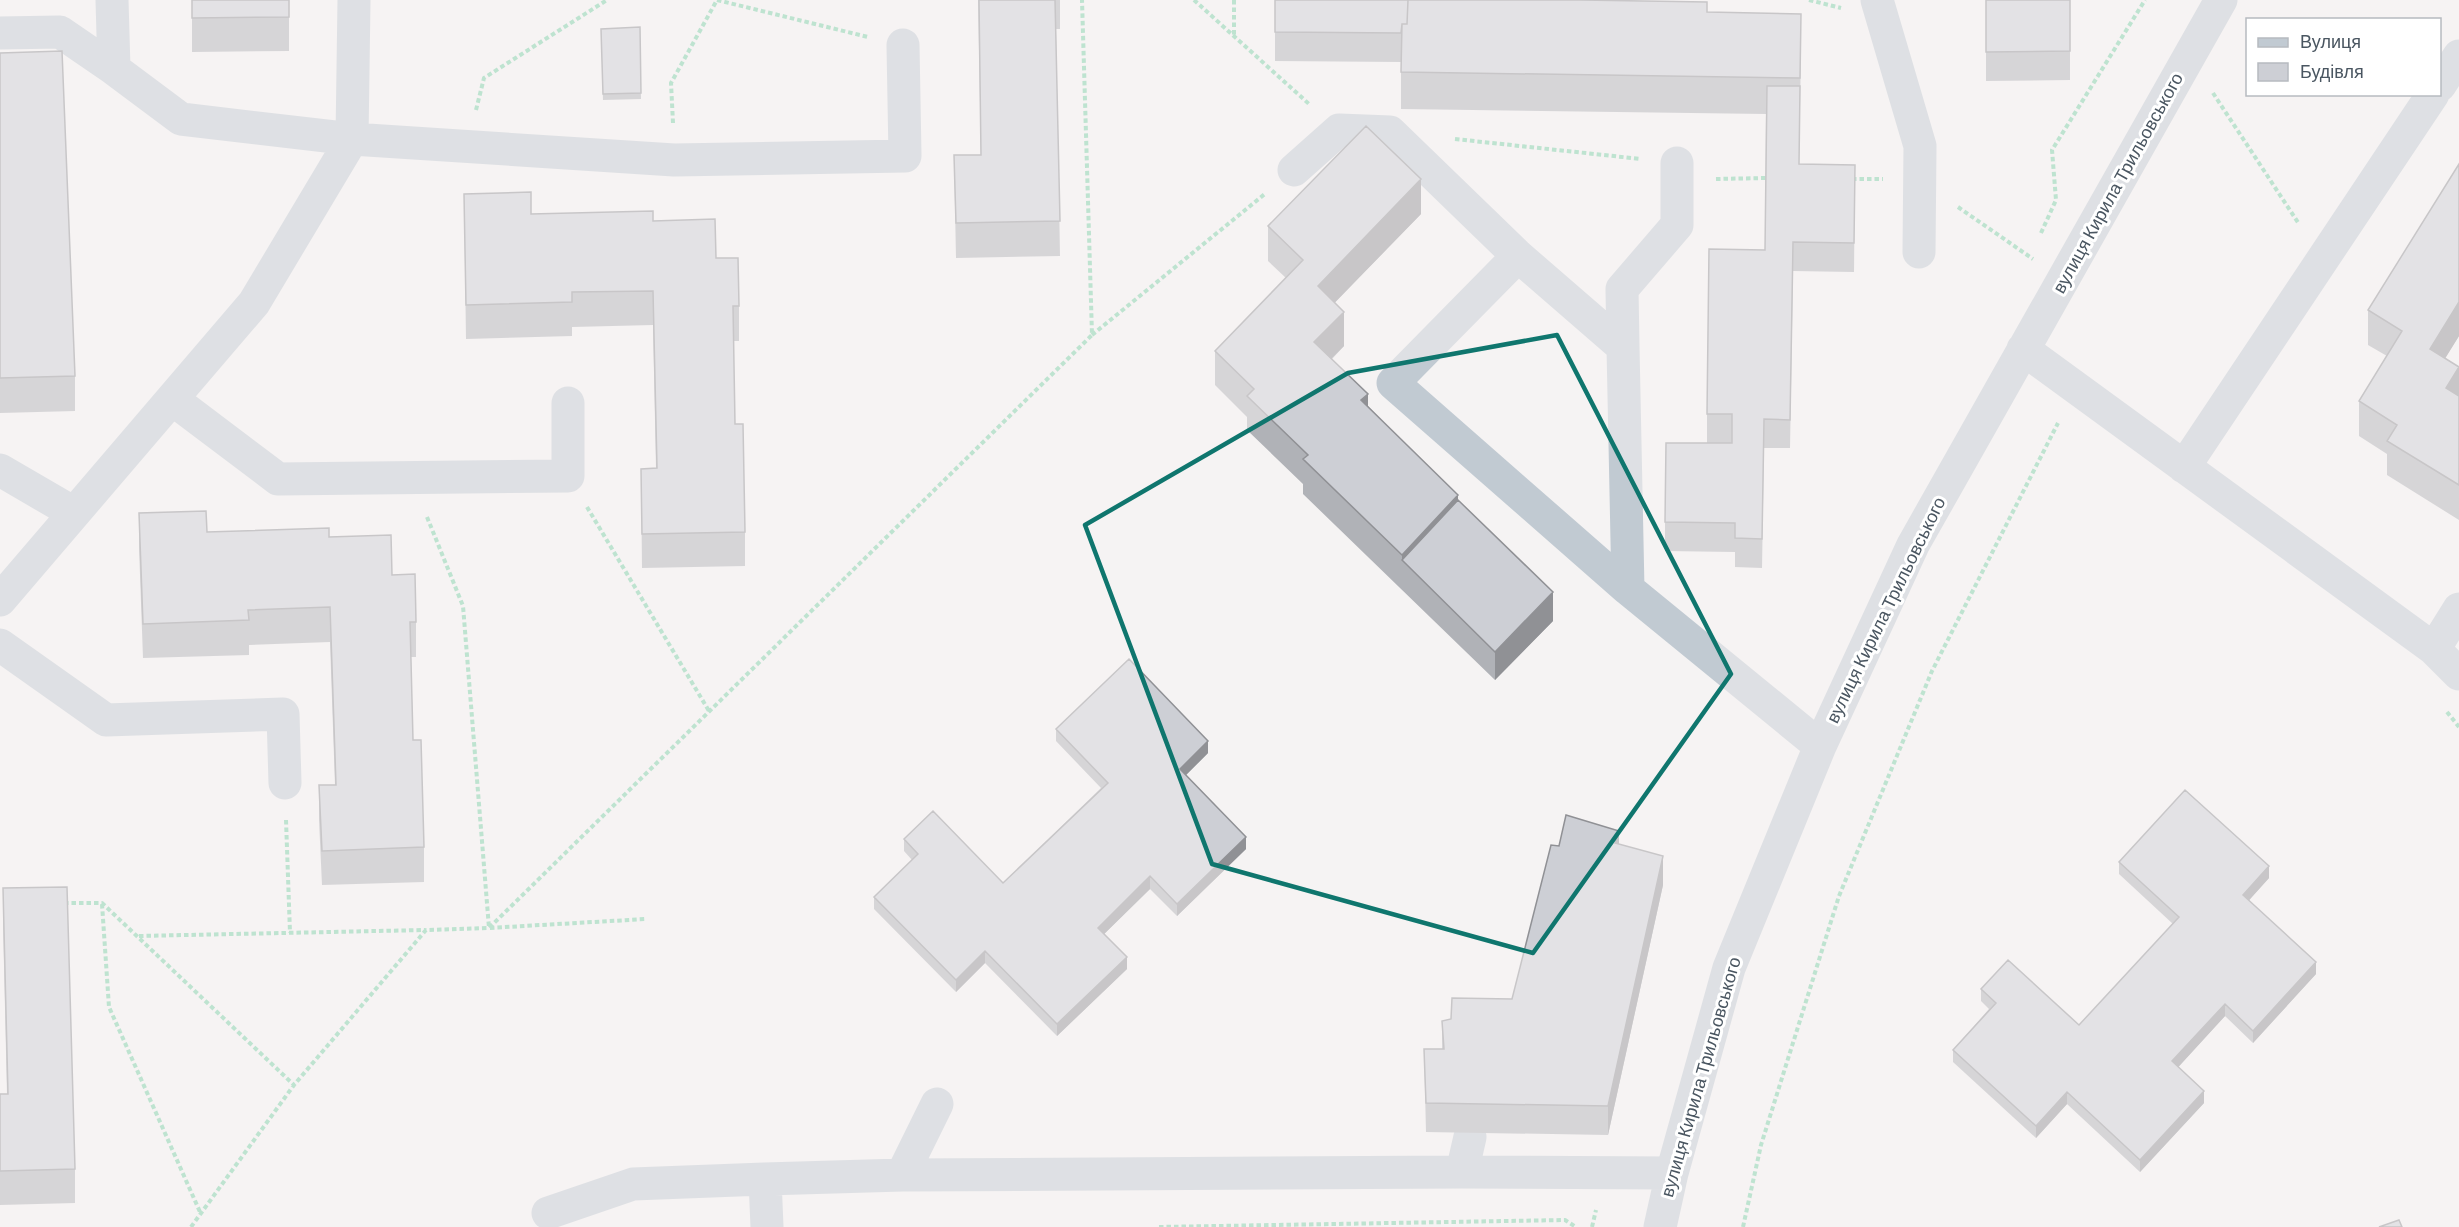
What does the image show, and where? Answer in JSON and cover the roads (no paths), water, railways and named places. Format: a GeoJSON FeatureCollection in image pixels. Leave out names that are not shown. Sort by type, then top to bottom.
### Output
{"type":"FeatureCollection","features":[{"type":"Feature","properties":{"kind":"street"},"geometry":{"type":"LineString","coordinates":[[112,0],[114,69]]}},
{"type":"Feature","properties":{"kind":"street"},"geometry":{"type":"LineString","coordinates":[[0,600],[254,303],[352,139],[354,0]]}},
{"type":"Feature","properties":{"kind":"street"},"geometry":{"type":"LineString","coordinates":[[1876,0],[1920,146],[1919,252]]}},
{"type":"Feature","properties":{"kind":"street","name":"вулиця Кирила Трильовського"},"geometry":{"type":"LineString","coordinates":[[1670,1224],[1672,1173],[1729,969],[1820,746],[1913,545],[2221,0]]}},
{"type":"Feature","properties":{"kind":"street"},"geometry":{"type":"LineString","coordinates":[[0,33],[60,32],[181,119],[352,139],[674,160],[905,156],[903,45]]}},
{"type":"Feature","properties":{"kind":"street"},"geometry":{"type":"LineString","coordinates":[[2441,82],[2459,56]]}},
{"type":"Feature","properties":{"kind":"street"},"geometry":{"type":"LineString","coordinates":[[2184,467],[2432,96]]}},
{"type":"Feature","properties":{"kind":"street"},"geometry":{"type":"LineString","coordinates":[[1294,170],[1339,130],[1390,132],[1518,256],[1623,347]]}},
{"type":"Feature","properties":{"kind":"street"},"geometry":{"type":"LineString","coordinates":[[1628,589],[1622,289],[1677,225],[1677,171]]}},
{"type":"Feature","properties":{"kind":"street"},"geometry":{"type":"LineString","coordinates":[[1518,256],[1393,383],[1628,589],[1820,746]]}},
{"type":"Feature","properties":{"kind":"street"},"geometry":{"type":"LineString","coordinates":[[2023,349],[2434,649],[2459,674]]}},
{"type":"Feature","properties":{"kind":"street"},"geometry":{"type":"LineString","coordinates":[[172,399],[278,479],[568,476],[568,403]]}},
{"type":"Feature","properties":{"kind":"street"},"geometry":{"type":"LineString","coordinates":[[0,470],[74,513]]}},
{"type":"Feature","properties":{"kind":"street"},"geometry":{"type":"LineString","coordinates":[[2434,649],[2459,609]]}},
{"type":"Feature","properties":{"kind":"street"},"geometry":{"type":"LineString","coordinates":[[0,645],[106,720],[283,714],[285,783]]}},
{"type":"Feature","properties":{"kind":"street"},"geometry":{"type":"LineString","coordinates":[[902,1174],[937,1104]]}},
{"type":"Feature","properties":{"kind":"street"},"geometry":{"type":"LineString","coordinates":[[1462,1172],[1470,1137]]}},
{"type":"Feature","properties":{"kind":"street"},"geometry":{"type":"LineString","coordinates":[[548,1213],[633,1184],[902,1174],[1672,1173]]}},
{"type":"Feature","properties":{"kind":"street"},"geometry":{"type":"LineString","coordinates":[[765,1179],[767,1227]]}}]}
